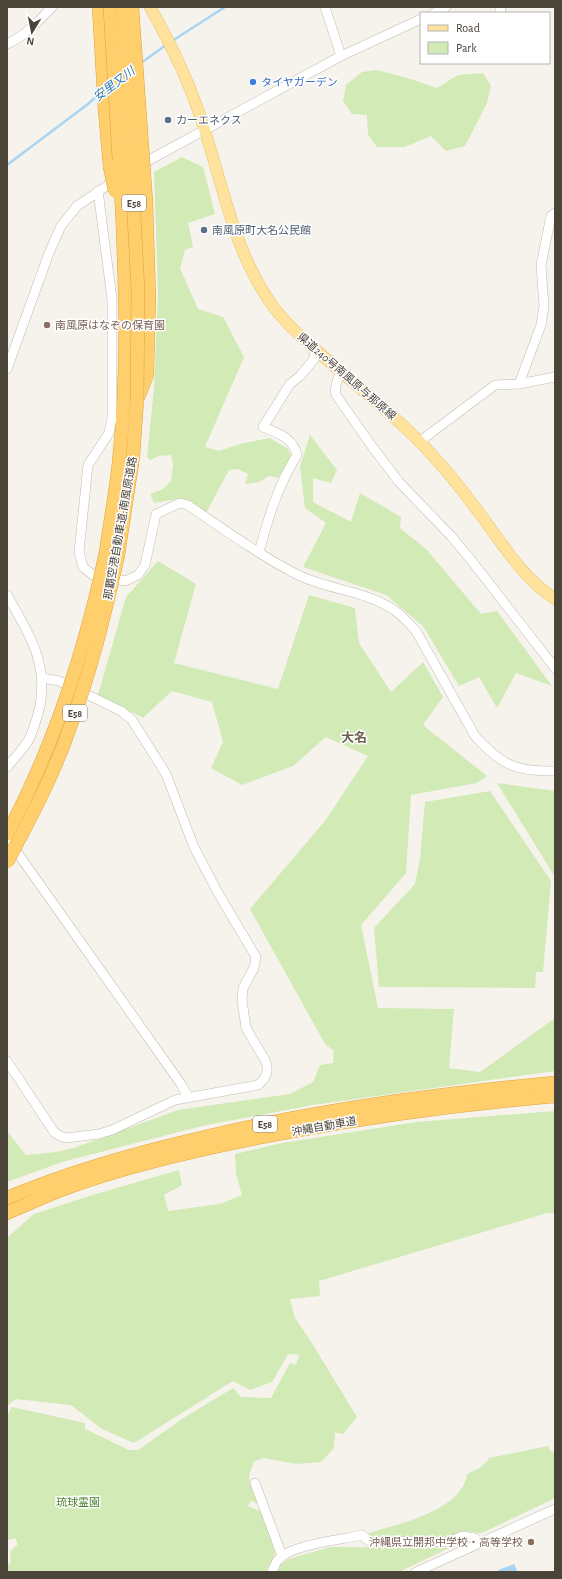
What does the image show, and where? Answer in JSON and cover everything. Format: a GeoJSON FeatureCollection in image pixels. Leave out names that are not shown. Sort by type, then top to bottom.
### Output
{"type":"FeatureCollection","features":[{"type":"Feature","properties":{"kind":"highway"},"geometry":{"type":"LineString","coordinates":[[99,7],[108,148],[113,186],[122,209]]}},
{"type":"Feature","properties":{"kind":"highway","name":"那覇空港自動車道;南風原道路"},"geometry":{"type":"LineString","coordinates":[[7,834],[45,757],[58,724],[83,645],[97,593],[112,554],[126,366],[126,292],[110,7]]}},
{"type":"Feature","properties":{"kind":"highway","name":"那覇空港自動車道;南風原道路"},"geometry":{"type":"LineString","coordinates":[[7,862],[39,800],[70,729],[98,642],[112,554],[133,457],[137,400],[138,291],[123,7]]}},
{"type":"Feature","properties":{"kind":"highway"},"geometry":{"type":"LineString","coordinates":[[132,7],[146,208],[149,297],[146,375],[137,400]]}},
{"type":"Feature","properties":{"kind":"highway","name":"沖縄自動車道"},"geometry":{"type":"LineString","coordinates":[[507,1094],[555,1083]]}},
{"type":"Feature","properties":{"kind":"highway","name":"沖縄自動車道"},"geometry":{"type":"LineString","coordinates":[[7,1213],[33,1194],[72,1173],[137,1153],[235,1129],[397,1101],[507,1094],[555,1096]]}},
{"type":"Feature","properties":{"kind":"highway","name":"沖縄自動車道"},"geometry":{"type":"LineString","coordinates":[[7,1198],[33,1194]]}},
{"type":"Feature","properties":{"kind":"main road","name":"県道240号南風原与那原線"},"geometry":{"type":"LineString","coordinates":[[150,7],[172,47],[189,85],[205,130],[235,231],[256,278],[275,308],[314,349],[390,414],[419,442],[453,479],[520,569],[536,585],[555,599]]}},
{"type":"Feature","properties":{"kind":"street"},"geometry":{"type":"LineString","coordinates":[[7,44],[16,40],[52,7]]}},
{"type":"Feature","properties":{"kind":"street"},"geometry":{"type":"LineString","coordinates":[[326,7],[341,56]]}},
{"type":"Feature","properties":{"kind":"street"},"geometry":{"type":"LineString","coordinates":[[436,12],[446,7]]}},
{"type":"Feature","properties":{"kind":"street"},"geometry":{"type":"LineString","coordinates":[[7,369],[55,238],[77,206],[150,158],[205,130],[341,56],[420,19]]}},
{"type":"Feature","properties":{"kind":"street"},"geometry":{"type":"LineString","coordinates":[[98,191],[112,299],[112,418],[109,432],[88,465],[79,552],[83,567],[93,574],[125,581],[138,575],[144,565],[156,514],[180,503],[188,504],[259,552],[297,574],[322,584],[368,597],[393,609],[404,617],[416,630],[475,736],[488,751],[514,767],[528,771],[555,771]]}},
{"type":"Feature","properties":{"kind":"street"},"geometry":{"type":"LineString","coordinates":[[519,384],[541,325],[544,306],[541,265],[551,216],[555,213]]}},
{"type":"Feature","properties":{"kind":"street"},"geometry":{"type":"LineString","coordinates":[[7,342],[16,344]]}},
{"type":"Feature","properties":{"kind":"street"},"geometry":{"type":"LineString","coordinates":[[259,552],[278,490],[288,468],[297,455],[296,448],[293,443],[263,427],[290,384],[300,376],[315,358],[314,349]]}},
{"type":"Feature","properties":{"kind":"street"},"geometry":{"type":"LineString","coordinates":[[341,373],[335,387],[336,395],[371,445],[400,482],[471,560],[555,668]]}},
{"type":"Feature","properties":{"kind":"street"},"geometry":{"type":"LineString","coordinates":[[419,442],[495,385],[519,384],[555,377]]}},
{"type":"Feature","properties":{"kind":"street"},"geometry":{"type":"LineString","coordinates":[[7,595],[26,628],[33,644],[40,663],[42,678],[42,696],[37,720],[28,740],[7,767]]}},
{"type":"Feature","properties":{"kind":"street"},"geometry":{"type":"LineString","coordinates":[[7,1062],[54,1132],[66,1138],[99,1134],[112,1130],[175,1100],[258,1085],[266,1076],[268,1065],[246,1028],[242,1000],[243,988],[254,968],[256,957],[218,893],[194,846],[166,774],[132,720],[121,711],[59,681],[42,678]]}},
{"type":"Feature","properties":{"kind":"street"},"geometry":{"type":"LineString","coordinates":[[7,838],[177,1078],[188,1097]]}},
{"type":"Feature","properties":{"kind":"street"},"geometry":{"type":"LineString","coordinates":[[255,1483],[282,1556]]}},
{"type":"Feature","properties":{"kind":"street"},"geometry":{"type":"LineString","coordinates":[[416,1572],[555,1509]]}},
{"type":"Feature","properties":{"kind":"street"},"geometry":{"type":"LineString","coordinates":[[272,1572],[277,1561],[282,1556],[296,1549],[362,1535],[369,1541],[449,1542],[462,1536],[475,1538],[479,1543]]}},
{"type":"Feature","properties":{"kind":"green space"},"geometry":{"type":"Polygon","coordinates":[[[377,70],[437,88],[458,75],[483,73],[491,86],[487,103],[465,146],[446,151],[431,136],[404,147],[377,147],[368,135],[367,115],[352,114],[343,101],[346,85],[362,72],[377,70]]]}},
{"type":"Feature","properties":{"kind":"green space"},"geometry":{"type":"Polygon","coordinates":[[[182,157],[203,167],[215,214],[188,223],[193,247],[185,250],[180,268],[198,309],[223,317],[244,357],[205,447],[219,451],[244,443],[270,438],[288,449],[291,456],[278,478],[269,476],[259,482],[245,484],[248,474],[238,469],[229,470],[206,513],[199,507],[182,500],[176,499],[154,503],[150,494],[163,489],[171,481],[173,464],[171,455],[159,456],[150,460],[147,457],[154,388],[158,293],[154,172],[182,157]]]}},
{"type":"Feature","properties":{"kind":"green space"},"geometry":{"type":"Polygon","coordinates":[[[310,435],[337,470],[331,483],[313,478],[313,502],[351,522],[360,493],[401,517],[400,528],[427,550],[481,614],[497,611],[552,686],[516,673],[497,708],[479,677],[459,686],[423,626],[386,595],[303,567],[326,523],[305,508],[300,466],[310,435]]]}},
{"type":"Feature","properties":{"kind":"green space"},"geometry":{"type":"Polygon","coordinates":[[[158,561],[196,584],[174,663],[278,689],[309,595],[355,608],[359,643],[391,692],[423,662],[443,697],[423,725],[487,776],[477,783],[411,795],[406,873],[361,925],[378,1008],[454,1009],[449,1068],[480,1072],[555,1018],[555,1071],[313,1105],[202,1126],[62,1162],[7,1182],[7,1131],[26,1155],[56,1152],[74,1148],[178,1110],[290,1094],[313,1082],[320,1065],[333,1063],[334,1051],[325,1044],[250,909],[325,821],[368,756],[326,737],[293,766],[242,785],[211,768],[223,742],[212,702],[172,691],[143,718],[98,695],[126,597],[158,561]]]}},
{"type":"Feature","properties":{"kind":"green space"},"geometry":{"type":"Polygon","coordinates":[[[497,783],[555,791],[555,877],[497,783]]]}},
{"type":"Feature","properties":{"kind":"green space"},"geometry":{"type":"Polygon","coordinates":[[[490,791],[551,881],[543,972],[536,972],[535,988],[379,987],[374,928],[415,884],[420,859],[425,802],[490,791]]]}},
{"type":"Feature","properties":{"kind":"green space","name":"琉球霊園"},"geometry":{"type":"Polygon","coordinates":[[[555,1111],[555,1213],[547,1213],[319,1281],[320,1296],[290,1299],[295,1318],[357,1417],[343,1434],[332,1432],[335,1433],[334,1448],[321,1462],[296,1464],[264,1458],[255,1461],[249,1478],[251,1487],[259,1504],[251,1501],[248,1506],[262,1512],[275,1552],[266,1572],[7,1572],[7,1566],[11,1562],[10,1552],[18,1544],[15,1538],[9,1540],[7,1538],[7,1416],[12,1407],[85,1423],[85,1429],[129,1450],[138,1450],[182,1419],[233,1388],[241,1397],[271,1398],[290,1363],[296,1365],[299,1355],[288,1354],[272,1382],[250,1390],[233,1381],[134,1443],[102,1429],[71,1405],[16,1399],[7,1406],[7,1238],[34,1214],[179,1170],[182,1185],[164,1195],[168,1211],[220,1204],[242,1195],[236,1174],[235,1154],[282,1143],[417,1122],[555,1111]]]}},
{"type":"Feature","properties":{"kind":"green space"},"geometry":{"type":"Polygon","coordinates":[[[548,1446],[551,1452],[555,1451],[555,1498],[482,1533],[463,1531],[449,1537],[369,1536],[366,1534],[410,1521],[441,1507],[453,1498],[462,1487],[467,1474],[477,1470],[489,1458],[548,1446]]]}},
{"type":"Feature","properties":{"kind":"green space"},"geometry":{"type":"Polygon","coordinates":[[[330,1547],[449,1548],[399,1572],[277,1572],[279,1565],[289,1559],[330,1547]]]}},
{"type":"Feature","properties":{"kind":"water"},"geometry":{"type":"Polygon","coordinates":[[[514,1564],[518,1572],[499,1572],[498,1570],[514,1564]]]}},
{"type":"Feature","properties":{"kind":"waterway","name":"安里又川"},"geometry":{"type":"LineString","coordinates":[[172,41],[225,7]]}},
{"type":"Feature","properties":{"kind":"waterway","name":"安里又川"},"geometry":{"type":"LineString","coordinates":[[141,63],[166,45]]}},
{"type":"Feature","properties":{"kind":"waterway","name":"安里又川"},"geometry":{"type":"LineString","coordinates":[[7,165],[88,104],[100,93]]}},
{"type":"Feature","properties":{"kind":"place","name":"タイヤガーデン"},"geometry":{"type":"Point","coordinates":[253,82]}},
{"type":"Feature","properties":{"kind":"place","name":"カーエネクス"},"geometry":{"type":"Point","coordinates":[168,120]}},
{"type":"Feature","properties":{"kind":"place","name":"南風原町大名公民館"},"geometry":{"type":"Point","coordinates":[204,230]}},
{"type":"Feature","properties":{"kind":"place","name":"南風原はなぞの保育園"},"geometry":{"type":"Point","coordinates":[47,325]}},
{"type":"Feature","properties":{"kind":"place","name":"沖縄県立開邦中学校・高等学校"},"geometry":{"type":"Point","coordinates":[531,1542]}},
{"type":"Feature","properties":{"kind":"district","name":"大名"},"geometry":{"type":"Point","coordinates":[354,737]}}]}
